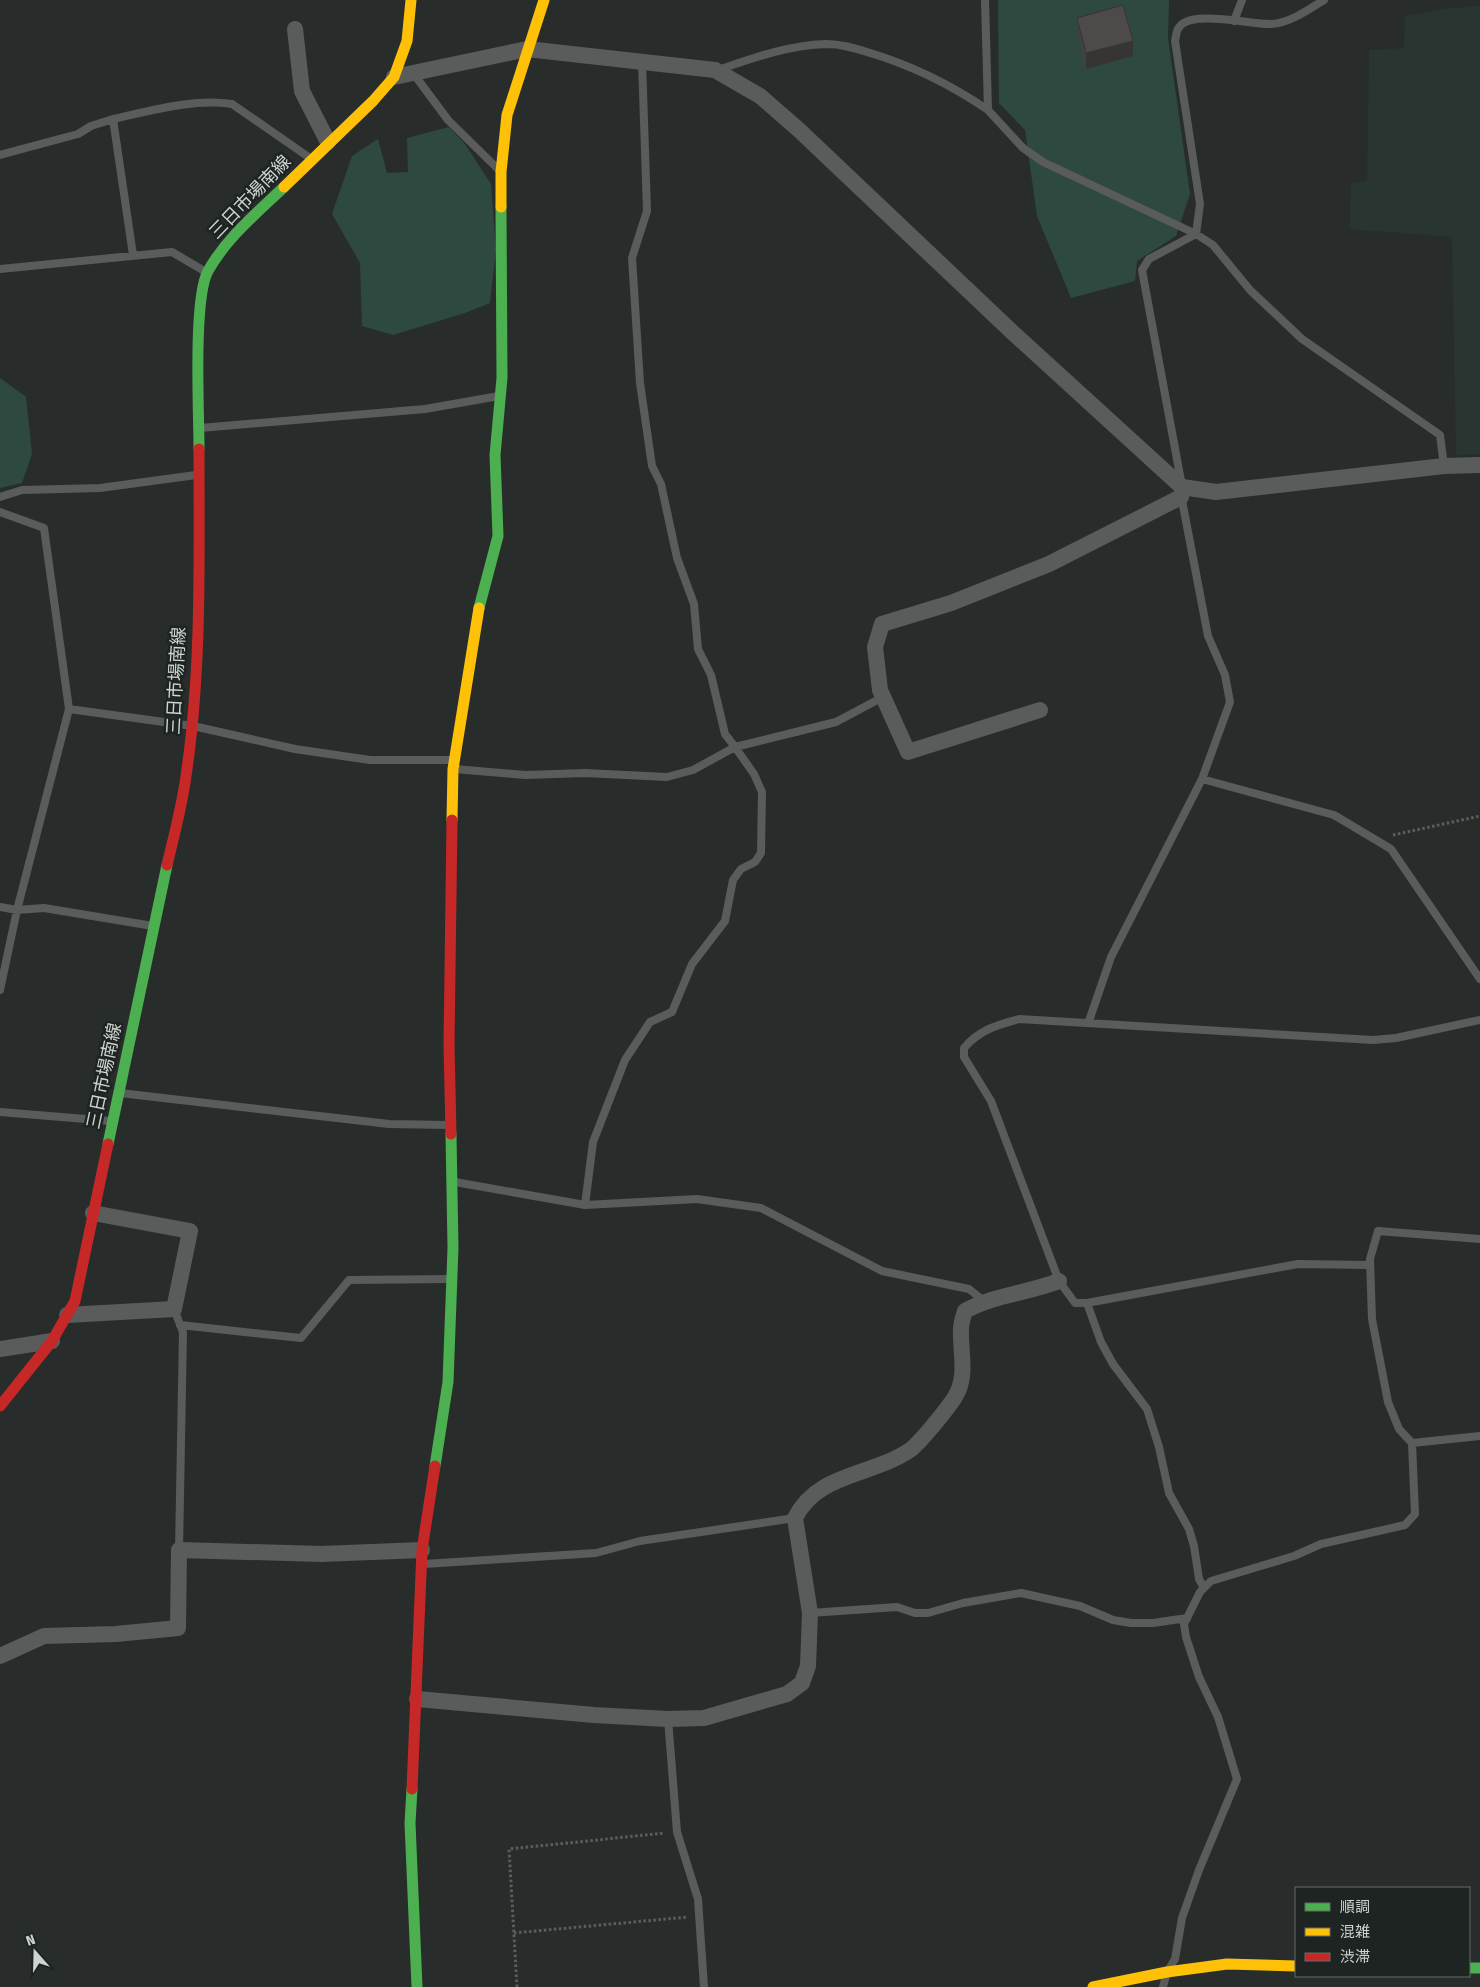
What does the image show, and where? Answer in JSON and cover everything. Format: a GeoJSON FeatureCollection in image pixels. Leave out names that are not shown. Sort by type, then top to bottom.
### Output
{"type":"FeatureCollection","features":[{"type":"Feature","properties":{"kind":"street","name":"三日市場南線"},"geometry":{"type":"LineString","coordinates":[[0,1406],[52,1341],[75,1302],[186,777],[193,726],[198,591],[200,308],[208,273],[228,241],[373,100],[394,77],[407,41],[411,0]]}},
{"type":"Feature","properties":{"kind":"street"},"geometry":{"type":"LineString","coordinates":[[417,1987],[410,1823],[422,1557],[448,1382],[452,1279],[453,1181],[449,1036],[453,764],[475,622],[498,536],[495,455],[501,395],[501,172],[507,115],[544,0]]}},
{"type":"Feature","properties":{"kind":"street"},"geometry":{"type":"LineString","coordinates":[[295,29],[302,91],[328,142]]}},
{"type":"Feature","properties":{"kind":"street"},"geometry":{"type":"LineString","coordinates":[[394,77],[527,49],[716,70],[760,96],[798,130],[1182,492]]}},
{"type":"Feature","properties":{"kind":"street"},"geometry":{"type":"LineString","coordinates":[[1040,710],[908,752],[880,690],[875,647],[882,624],[951,603],[1049,564],[1182,492],[1216,492],[1444,466],[1480,465]]}},
{"type":"Feature","properties":{"kind":"street"},"geometry":{"type":"LineString","coordinates":[[66,1316],[174,1309],[190,1231],[93,1214]]}},
{"type":"Feature","properties":{"kind":"street"},"geometry":{"type":"LineString","coordinates":[[417,1698],[594,1715],[668,1719],[704,1718],[787,1694],[802,1683],[808,1666],[810,1613],[795,1518],[801,1505],[819,1488],[888,1461],[912,1449],[955,1396],[963,1374],[960,1328],[965,1311],[984,1301],[1038,1289],[1059,1280]]}},
{"type":"Feature","properties":{"kind":"street"},"geometry":{"type":"LineString","coordinates":[[0,1349],[52,1341]]}},
{"type":"Feature","properties":{"kind":"street"},"geometry":{"type":"LineString","coordinates":[[0,1656],[44,1636],[116,1634],[178,1628],[179,1550],[422,1557]]}},
{"type":"Feature","properties":{"kind":"street"},"geometry":{"type":"LineString","coordinates":[[1093,1987],[1167,1972],[1227,1964],[1295,1966]]}},
{"type":"Feature","properties":{"kind":"lane"},"geometry":{"type":"LineString","coordinates":[[985,0],[988,110]]}},
{"type":"Feature","properties":{"kind":"lane"},"geometry":{"type":"LineString","coordinates":[[1234,21],[1242,0]]}},
{"type":"Feature","properties":{"kind":"lane"},"geometry":{"type":"LineString","coordinates":[[1196,234],[1200,204],[1175,41],[1178,29],[1185,22],[1200,18],[1272,24],[1295,17],[1324,0]]}},
{"type":"Feature","properties":{"kind":"lane"},"geometry":{"type":"LineString","coordinates":[[716,70],[782,50],[825,44],[843,45],[901,62],[956,88],[988,110],[1023,148],[1042,162],[1196,234],[1213,245],[1250,290],[1302,339],[1440,435],[1444,466]]}},
{"type":"Feature","properties":{"kind":"lane"},"geometry":{"type":"LineString","coordinates":[[585,1204],[593,1142],[625,1060],[650,1022],[672,1012],[692,964],[725,921],[733,880],[742,868],[755,862],[761,853],[762,792],[754,774],[725,734],[711,674],[698,648],[694,604],[677,558],[661,484],[652,466],[640,382],[632,258],[647,211],[642,61]]}},
{"type":"Feature","properties":{"kind":"lane"},"geometry":{"type":"LineString","coordinates":[[413,73],[448,120],[501,172]]}},
{"type":"Feature","properties":{"kind":"lane"},"geometry":{"type":"LineString","coordinates":[[0,155],[78,134],[91,126],[113,119],[172,107],[222,102],[232,104],[312,159]]}},
{"type":"Feature","properties":{"kind":"lane"},"geometry":{"type":"LineString","coordinates":[[113,119],[132,255]]}},
{"type":"Feature","properties":{"kind":"lane"},"geometry":{"type":"LineString","coordinates":[[1089,1021],[1111,957],[1202,779],[1230,702],[1225,675],[1208,636],[1142,270],[1149,259],[1196,234]]}},
{"type":"Feature","properties":{"kind":"lane"},"geometry":{"type":"LineString","coordinates":[[0,269],[172,252],[208,273]]}},
{"type":"Feature","properties":{"kind":"lane"},"geometry":{"type":"LineString","coordinates":[[199,428],[425,409],[501,395]]}},
{"type":"Feature","properties":{"kind":"lane"},"geometry":{"type":"LineString","coordinates":[[0,497],[22,490],[100,488],[198,475]]}},
{"type":"Feature","properties":{"kind":"lane"},"geometry":{"type":"LineString","coordinates":[[0,512],[44,528],[69,709],[17,910],[0,990]]}},
{"type":"Feature","properties":{"kind":"lane"},"geometry":{"type":"LineString","coordinates":[[69,709],[193,726],[295,749],[370,760],[453,764],[525,775],[585,773],[667,778],[693,770],[735,747],[836,722],[883,697]]}},
{"type":"Feature","properties":{"kind":"lane"},"geometry":{"type":"LineString","coordinates":[[1202,779],[1334,815],[1391,849],[1480,979]]}},
{"type":"Feature","properties":{"kind":"lane"},"geometry":{"type":"LineString","coordinates":[[0,907],[17,910],[44,908],[155,927]]}},
{"type":"Feature","properties":{"kind":"lane"},"geometry":{"type":"LineString","coordinates":[[1370,1265],[1298,1264],[1087,1303],[1075,1302],[1059,1280],[991,1101],[964,1057],[964,1048],[973,1038],[992,1026],[1019,1018],[1373,1040],[1396,1038],[1480,1020]]}},
{"type":"Feature","properties":{"kind":"lane"},"geometry":{"type":"LineString","coordinates":[[118,1093],[389,1124],[452,1125]]}},
{"type":"Feature","properties":{"kind":"lane"},"geometry":{"type":"LineString","coordinates":[[0,1112],[112,1121]]}},
{"type":"Feature","properties":{"kind":"lane"},"geometry":{"type":"LineString","coordinates":[[453,1181],[585,1204],[697,1199],[761,1208],[882,1270],[969,1289],[984,1301]]}},
{"type":"Feature","properties":{"kind":"lane"},"geometry":{"type":"LineString","coordinates":[[1164,1987],[1167,1972],[1175,1959],[1182,1918],[1199,1870],[1237,1779],[1218,1717],[1199,1677],[1186,1637],[1184,1624],[1204,1588],[1211,1581],[1294,1556],[1321,1544],[1405,1525],[1415,1514],[1412,1442],[1399,1428],[1388,1402],[1372,1319],[1370,1259],[1378,1231],[1480,1239]]}},
{"type":"Feature","properties":{"kind":"lane"},"geometry":{"type":"LineString","coordinates":[[180,1325],[302,1338],[349,1280],[452,1279]]}},
{"type":"Feature","properties":{"kind":"lane"},"geometry":{"type":"LineString","coordinates":[[1087,1303],[1101,1342],[1112,1364],[1147,1409],[1159,1447],[1169,1493],[1189,1529],[1194,1546],[1199,1579],[1204,1588]]}},
{"type":"Feature","properties":{"kind":"lane"},"geometry":{"type":"LineString","coordinates":[[174,1309],[183,1332],[179,1550]]}},
{"type":"Feature","properties":{"kind":"lane"},"geometry":{"type":"LineString","coordinates":[[1412,1442],[1480,1436]]}},
{"type":"Feature","properties":{"kind":"lane"},"geometry":{"type":"LineString","coordinates":[[422,1557],[596,1554],[640,1541],[795,1518]]}},
{"type":"Feature","properties":{"kind":"lane"},"geometry":{"type":"LineString","coordinates":[[810,1613],[898,1607],[915,1613],[928,1613],[963,1603],[1021,1593],[1080,1606],[1122,1622],[1153,1623],[1187,1618]]}},
{"type":"Feature","properties":{"kind":"lane"},"geometry":{"type":"LineString","coordinates":[[668,1719],[677,1832],[698,1899],[704,1987]]}},
{"type":"Feature","properties":{"kind":"path"},"geometry":{"type":"LineString","coordinates":[[1374,839],[1480,816]]}},
{"type":"Feature","properties":{"kind":"path"},"geometry":{"type":"LineString","coordinates":[[517,1987],[510,1849],[677,1832]]}},
{"type":"Feature","properties":{"kind":"path"},"geometry":{"type":"LineString","coordinates":[[514,1933],[699,1916]]}},
{"type":"Feature","properties":{"kind":"shaded area"},"geometry":{"type":"Polygon","coordinates":[[[1480,6],[1480,454],[1456,455],[1452,237],[1350,229],[1351,183],[1367,181],[1369,50],[1404,48],[1405,16],[1451,8],[1480,6]]]}},
{"type":"Feature","properties":{"kind":"green space"},"geometry":{"type":"Polygon","coordinates":[[[998,0],[1169,0],[1168,38],[1190,194],[1176,236],[1137,261],[1135,281],[1071,298],[1037,216],[1025,130],[999,103],[998,0]]]}},
{"type":"Feature","properties":{"kind":"green space"},"geometry":{"type":"Polygon","coordinates":[[[449,127],[465,144],[491,184],[496,250],[490,303],[465,313],[393,335],[362,326],[360,263],[332,214],[352,156],[378,139],[387,173],[408,172],[407,138],[449,127]]]}},
{"type":"Feature","properties":{"kind":"green space"},"geometry":{"type":"Polygon","coordinates":[[[0,378],[26,397],[32,454],[22,483],[0,488],[0,378]]]}},
{"type":"Feature","properties":{"kind":"building"},"geometry":{"type":"Polygon","coordinates":[[[1123,5],[1133,41],[1086,53],[1077,18],[1123,5]]]}},
{"type":"Feature","properties":{"kind":"traffic: fast"},"geometry":{"type":"LineString","coordinates":[[199,449],[199,330],[203,285],[208,271],[224,247],[284,187]]}},
{"type":"Feature","properties":{"kind":"traffic: fast"},"geometry":{"type":"LineString","coordinates":[[479,608],[498,536],[495,455],[502,378],[501,207]]}},
{"type":"Feature","properties":{"kind":"traffic: fast"},"geometry":{"type":"LineString","coordinates":[[108,1144],[167,865]]}},
{"type":"Feature","properties":{"kind":"traffic: fast"},"geometry":{"type":"LineString","coordinates":[[435,1466],[448,1382],[453,1248],[451,1134]]}},
{"type":"Feature","properties":{"kind":"traffic: fast"},"geometry":{"type":"LineString","coordinates":[[412,1789],[410,1823],[417,1987]]}},
{"type":"Feature","properties":{"kind":"traffic: fast"},"geometry":{"type":"LineString","coordinates":[[1470,1968],[1480,1968]]}},
{"type":"Feature","properties":{"kind":"traffic: slow"},"geometry":{"type":"LineString","coordinates":[[284,187],[373,101],[394,77],[407,41],[411,0]]}},
{"type":"Feature","properties":{"kind":"traffic: slow"},"geometry":{"type":"LineString","coordinates":[[501,207],[501,172],[507,115],[544,0]]}},
{"type":"Feature","properties":{"kind":"traffic: slow"},"geometry":{"type":"LineString","coordinates":[[452,820],[453,769],[479,608]]}},
{"type":"Feature","properties":{"kind":"traffic: slow"},"geometry":{"type":"LineString","coordinates":[[1093,1987],[1167,1972],[1227,1964],[1295,1966]]}},
{"type":"Feature","properties":{"kind":"traffic: jam"},"geometry":{"type":"LineString","coordinates":[[167,865],[184,787],[195,695],[199,572],[199,449]]}},
{"type":"Feature","properties":{"kind":"traffic: jam"},"geometry":{"type":"LineString","coordinates":[[451,1134],[449,1045],[452,820]]}},
{"type":"Feature","properties":{"kind":"traffic: jam"},"geometry":{"type":"LineString","coordinates":[[0,1406],[52,1341],[75,1301],[108,1144]]}},
{"type":"Feature","properties":{"kind":"traffic: jam"},"geometry":{"type":"LineString","coordinates":[[412,1789],[422,1550],[435,1466]]}}]}
